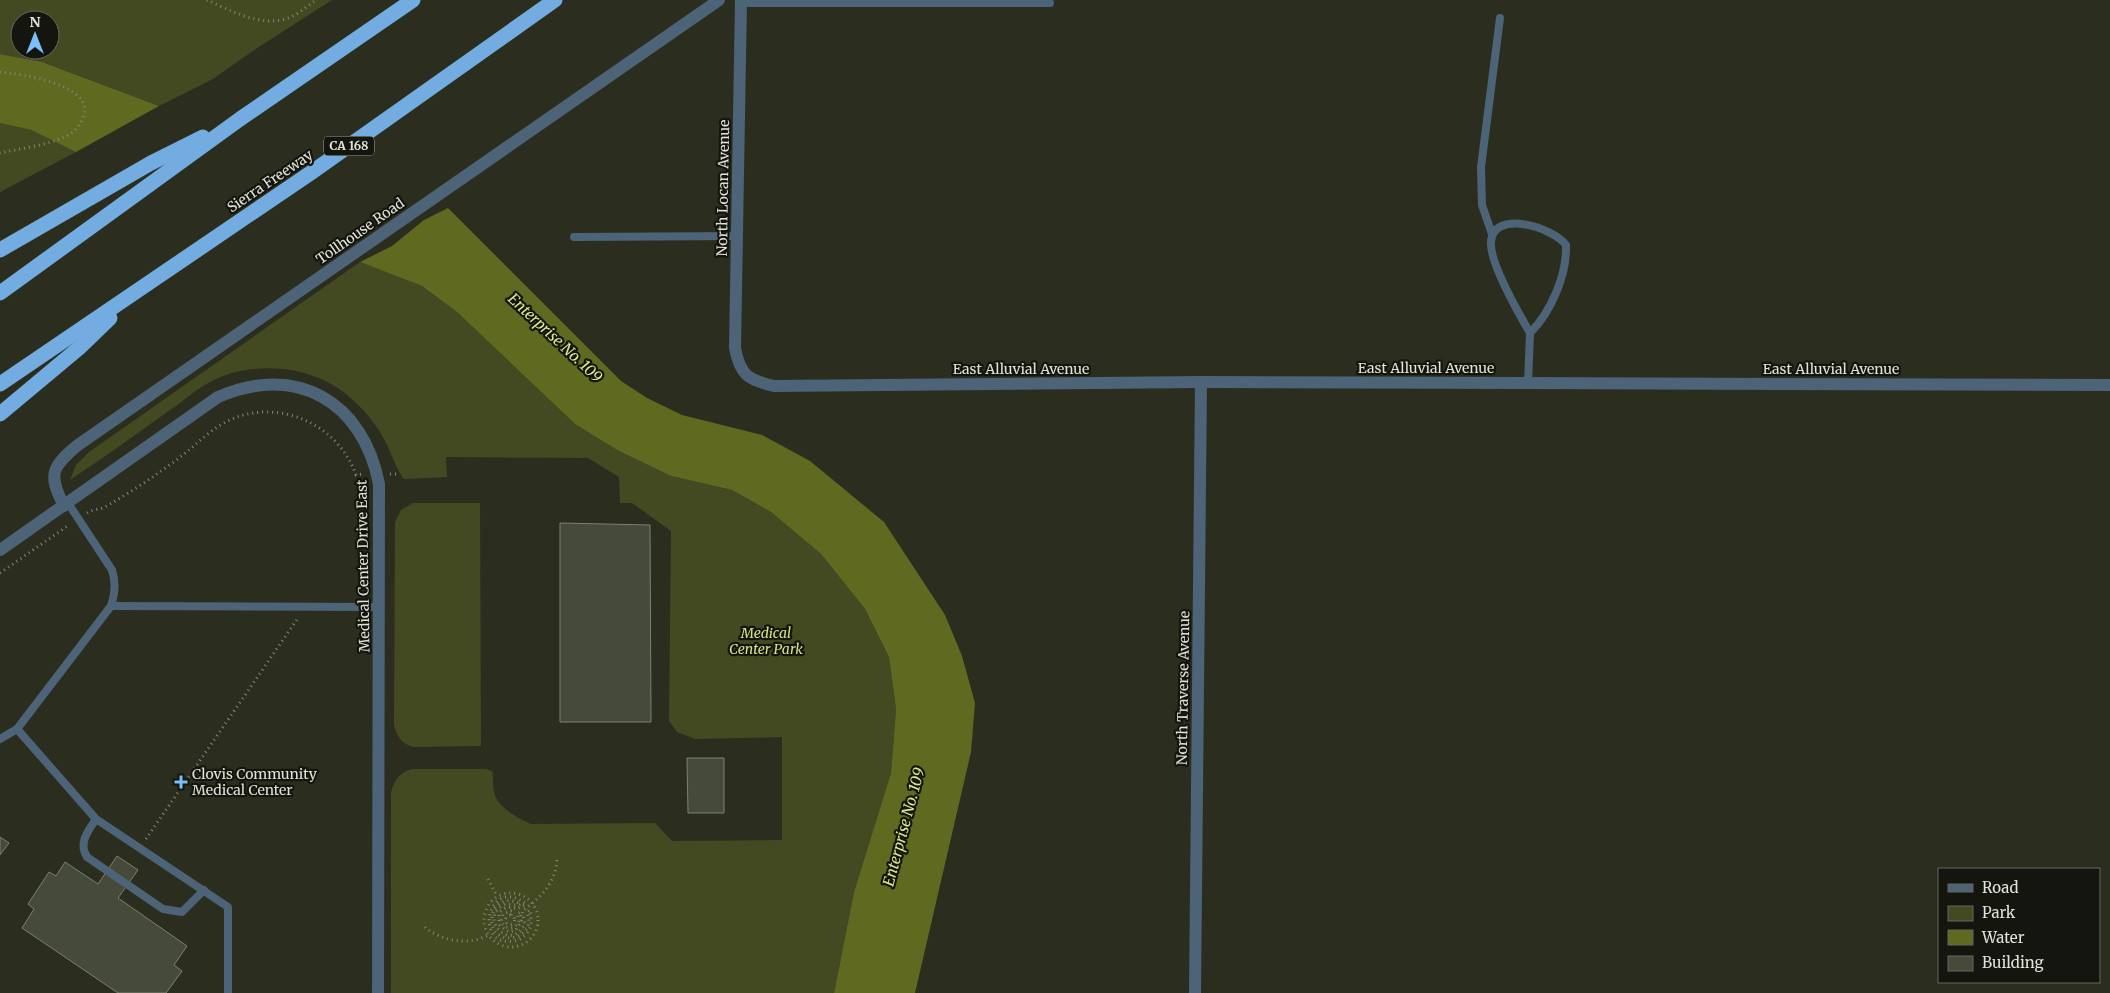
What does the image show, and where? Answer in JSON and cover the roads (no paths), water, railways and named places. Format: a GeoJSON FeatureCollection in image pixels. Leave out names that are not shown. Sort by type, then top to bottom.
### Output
{"type":"FeatureCollection","features":[{"type":"Feature","properties":{"kind":"highway"},"geometry":{"type":"LineString","coordinates":[[0,293],[240,119],[413,0]]}},
{"type":"Feature","properties":{"kind":"highway","name":"Sierra Freeway"},"geometry":{"type":"LineString","coordinates":[[0,384],[320,166],[555,0]]}},
{"type":"Feature","properties":{"kind":"highway"},"geometry":{"type":"LineString","coordinates":[[0,250],[151,163],[240,119]]}},
{"type":"Feature","properties":{"kind":"highway"},"geometry":{"type":"LineString","coordinates":[[0,414],[79,348],[140,289]]}},
{"type":"Feature","properties":{"kind":"street","name":"Tollhouse Road"},"geometry":{"type":"LineString","coordinates":[[66,504],[54,486],[54,473],[64,456],[78,445],[719,0]]}},
{"type":"Feature","properties":{"kind":"street","name":"North Locan Avenue"},"geometry":{"type":"LineString","coordinates":[[741,2],[735,348],[737,363],[745,375]]}},
{"type":"Feature","properties":{"kind":"street","name":"East Alluvial Avenue"},"geometry":{"type":"LineString","coordinates":[[745,375],[758,382],[774,386],[1201,382],[2110,385]]}},
{"type":"Feature","properties":{"kind":"street","name":"North Traverse Avenue"},"geometry":{"type":"LineString","coordinates":[[1195,993],[1201,382]]}},
{"type":"Feature","properties":{"kind":"street","name":"Medical Center Drive East"},"geometry":{"type":"LineString","coordinates":[[0,550],[218,397],[248,386],[284,385],[300,388],[322,397],[342,411],[356,426],[367,442],[374,460],[379,484],[378,993]]}},
{"type":"Feature","properties":{"kind":"lane"},"geometry":{"type":"LineString","coordinates":[[741,2],[1050,3]]}},
{"type":"Feature","properties":{"kind":"lane"},"geometry":{"type":"LineString","coordinates":[[1492,234],[1482,206],[1481,167],[1500,18]]}},
{"type":"Feature","properties":{"kind":"lane"},"geometry":{"type":"LineString","coordinates":[[1528,383],[1530,333],[1508,294],[1492,255],[1490,243],[1495,230],[1512,223],[1532,225],[1551,231],[1566,244],[1562,274],[1550,306],[1530,333]]}},
{"type":"Feature","properties":{"kind":"lane"},"geometry":{"type":"LineString","coordinates":[[574,237],[737,236]]}},
{"type":"Feature","properties":{"kind":"lane"},"geometry":{"type":"LineString","coordinates":[[0,739],[17,729],[111,606],[114,598],[115,579],[112,570],[66,504]]}},
{"type":"Feature","properties":{"kind":"lane"},"geometry":{"type":"LineString","coordinates":[[111,606],[379,607]]}},
{"type":"Feature","properties":{"kind":"lane"},"geometry":{"type":"LineString","coordinates":[[17,729],[96,819],[228,907],[228,993]]}},
{"type":"Feature","properties":{"kind":"lane"},"geometry":{"type":"LineString","coordinates":[[96,819],[83,841],[84,852],[87,857],[163,909],[182,912],[204,890]]}},
{"type":"Feature","properties":{"kind":"water"},"geometry":{"type":"Polygon","coordinates":[[[0,54],[10,56],[10,60],[42,62],[159,106],[76,152],[31,130],[0,123],[0,54]]]}},
{"type":"Feature","properties":{"kind":"water","name":"Enterprise No. 109"},"geometry":{"type":"Polygon","coordinates":[[[448,208],[621,381],[647,398],[682,415],[762,435],[810,461],[884,522],[945,615],[962,656],[975,703],[971,752],[915,993],[834,993],[854,892],[891,773],[896,709],[889,657],[865,609],[821,554],[771,512],[732,490],[671,476],[617,450],[575,424],[457,312],[422,286],[360,262],[392,246],[424,220],[448,208]]]}},
{"type":"Feature","properties":{"kind":"place","name":"Clovis Community Medical Center"},"geometry":{"type":"Point","coordinates":[181,782]}},
{"type":"Feature","properties":{"kind":"park label","name":"Medical Center Park"},"geometry":{"type":"Point","coordinates":[766,642]}}]}
